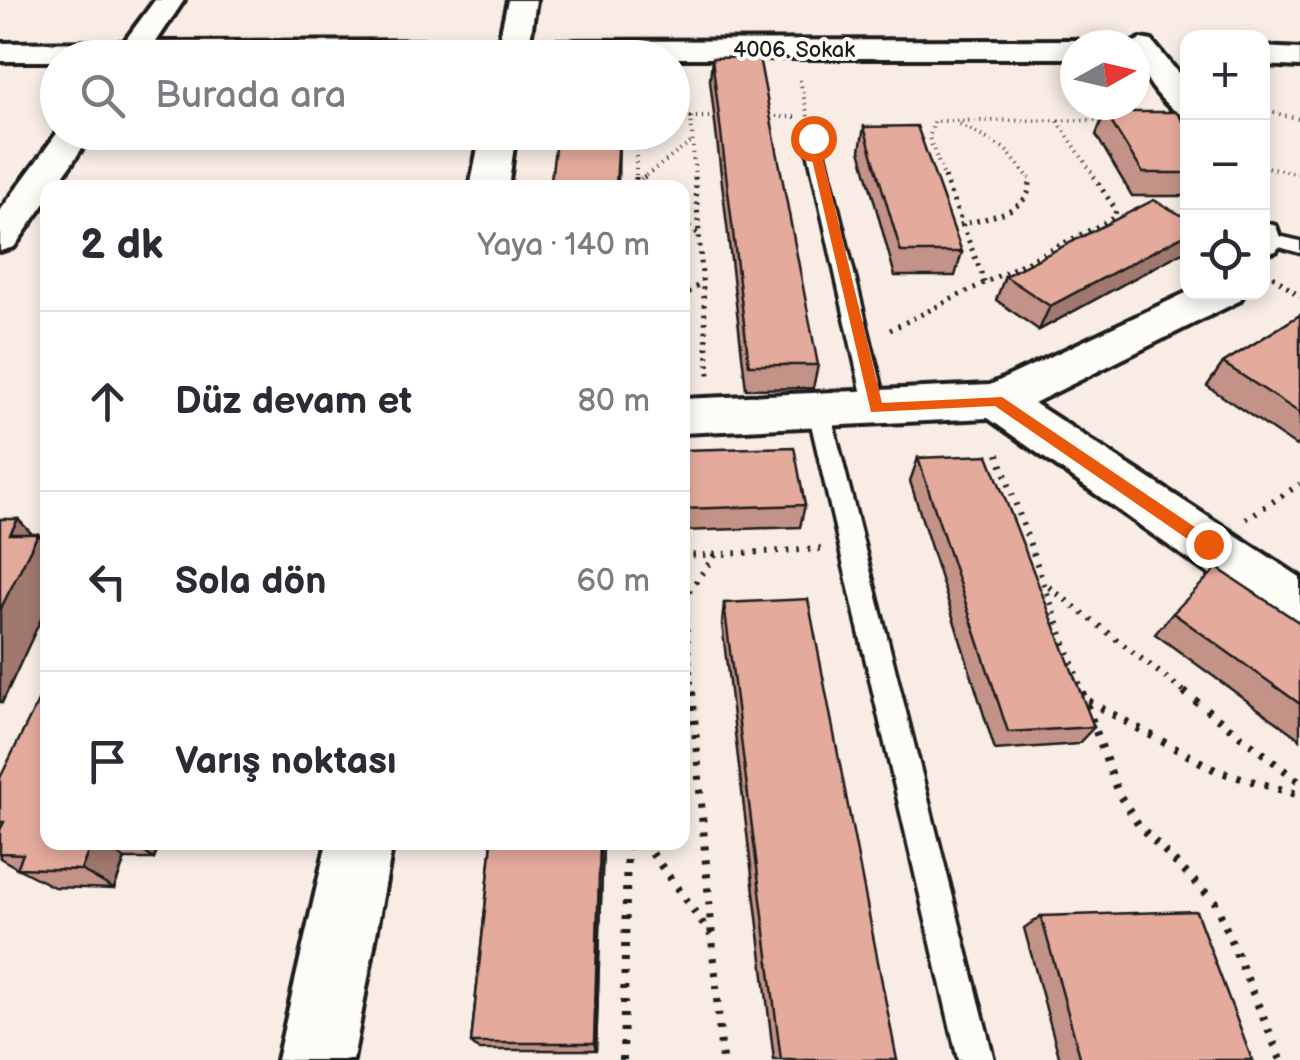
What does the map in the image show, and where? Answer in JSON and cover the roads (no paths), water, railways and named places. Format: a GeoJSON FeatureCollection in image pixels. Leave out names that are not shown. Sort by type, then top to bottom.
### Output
{"type":"FeatureCollection","features":[{"type":"Feature","properties":{"kind":"street"},"geometry":{"type":"LineString","coordinates":[[142,40],[170,0]]}},
{"type":"Feature","properties":{"kind":"street"},"geometry":{"type":"LineString","coordinates":[[515,40],[522,0]]}},
{"type":"Feature","properties":{"kind":"street","name":"4006. Sokak"},"geometry":{"type":"LineString","coordinates":[[690,52],[1060,49]]}},
{"type":"Feature","properties":{"kind":"street"},"geometry":{"type":"LineString","coordinates":[[1150,49],[1180,51]]}},
{"type":"Feature","properties":{"kind":"street","name":"4006. Sokak"},"geometry":{"type":"LineString","coordinates":[[0,52],[40,53]]}},
{"type":"Feature","properties":{"kind":"street"},"geometry":{"type":"LineString","coordinates":[[1270,56],[1300,58]]}},
{"type":"Feature","properties":{"kind":"street"},"geometry":{"type":"LineString","coordinates":[[1150,62],[1180,98]]}},
{"type":"Feature","properties":{"kind":"street"},"geometry":{"type":"LineString","coordinates":[[42,180],[63,150]]}},
{"type":"Feature","properties":{"kind":"street"},"geometry":{"type":"LineString","coordinates":[[490,180],[496,150]]}},
{"type":"Feature","properties":{"kind":"street"},"geometry":{"type":"LineString","coordinates":[[0,239],[40,183]]}},
{"type":"Feature","properties":{"kind":"street"},"geometry":{"type":"LineString","coordinates":[[697,415],[988,401],[1207,300]]}},
{"type":"Feature","properties":{"kind":"street"},"geometry":{"type":"LineString","coordinates":[[988,401],[1300,607]]}},
{"type":"Feature","properties":{"kind":"street"},"geometry":{"type":"LineString","coordinates":[[315,1060],[358,850]]}},
{"type":"Feature","properties":{"kind":"lane"},"geometry":{"type":"LineString","coordinates":[[813,138],[876,408]]}},
{"type":"Feature","properties":{"kind":"lane"},"geometry":{"type":"LineString","coordinates":[[819,411],[976,1060]]}}]}
